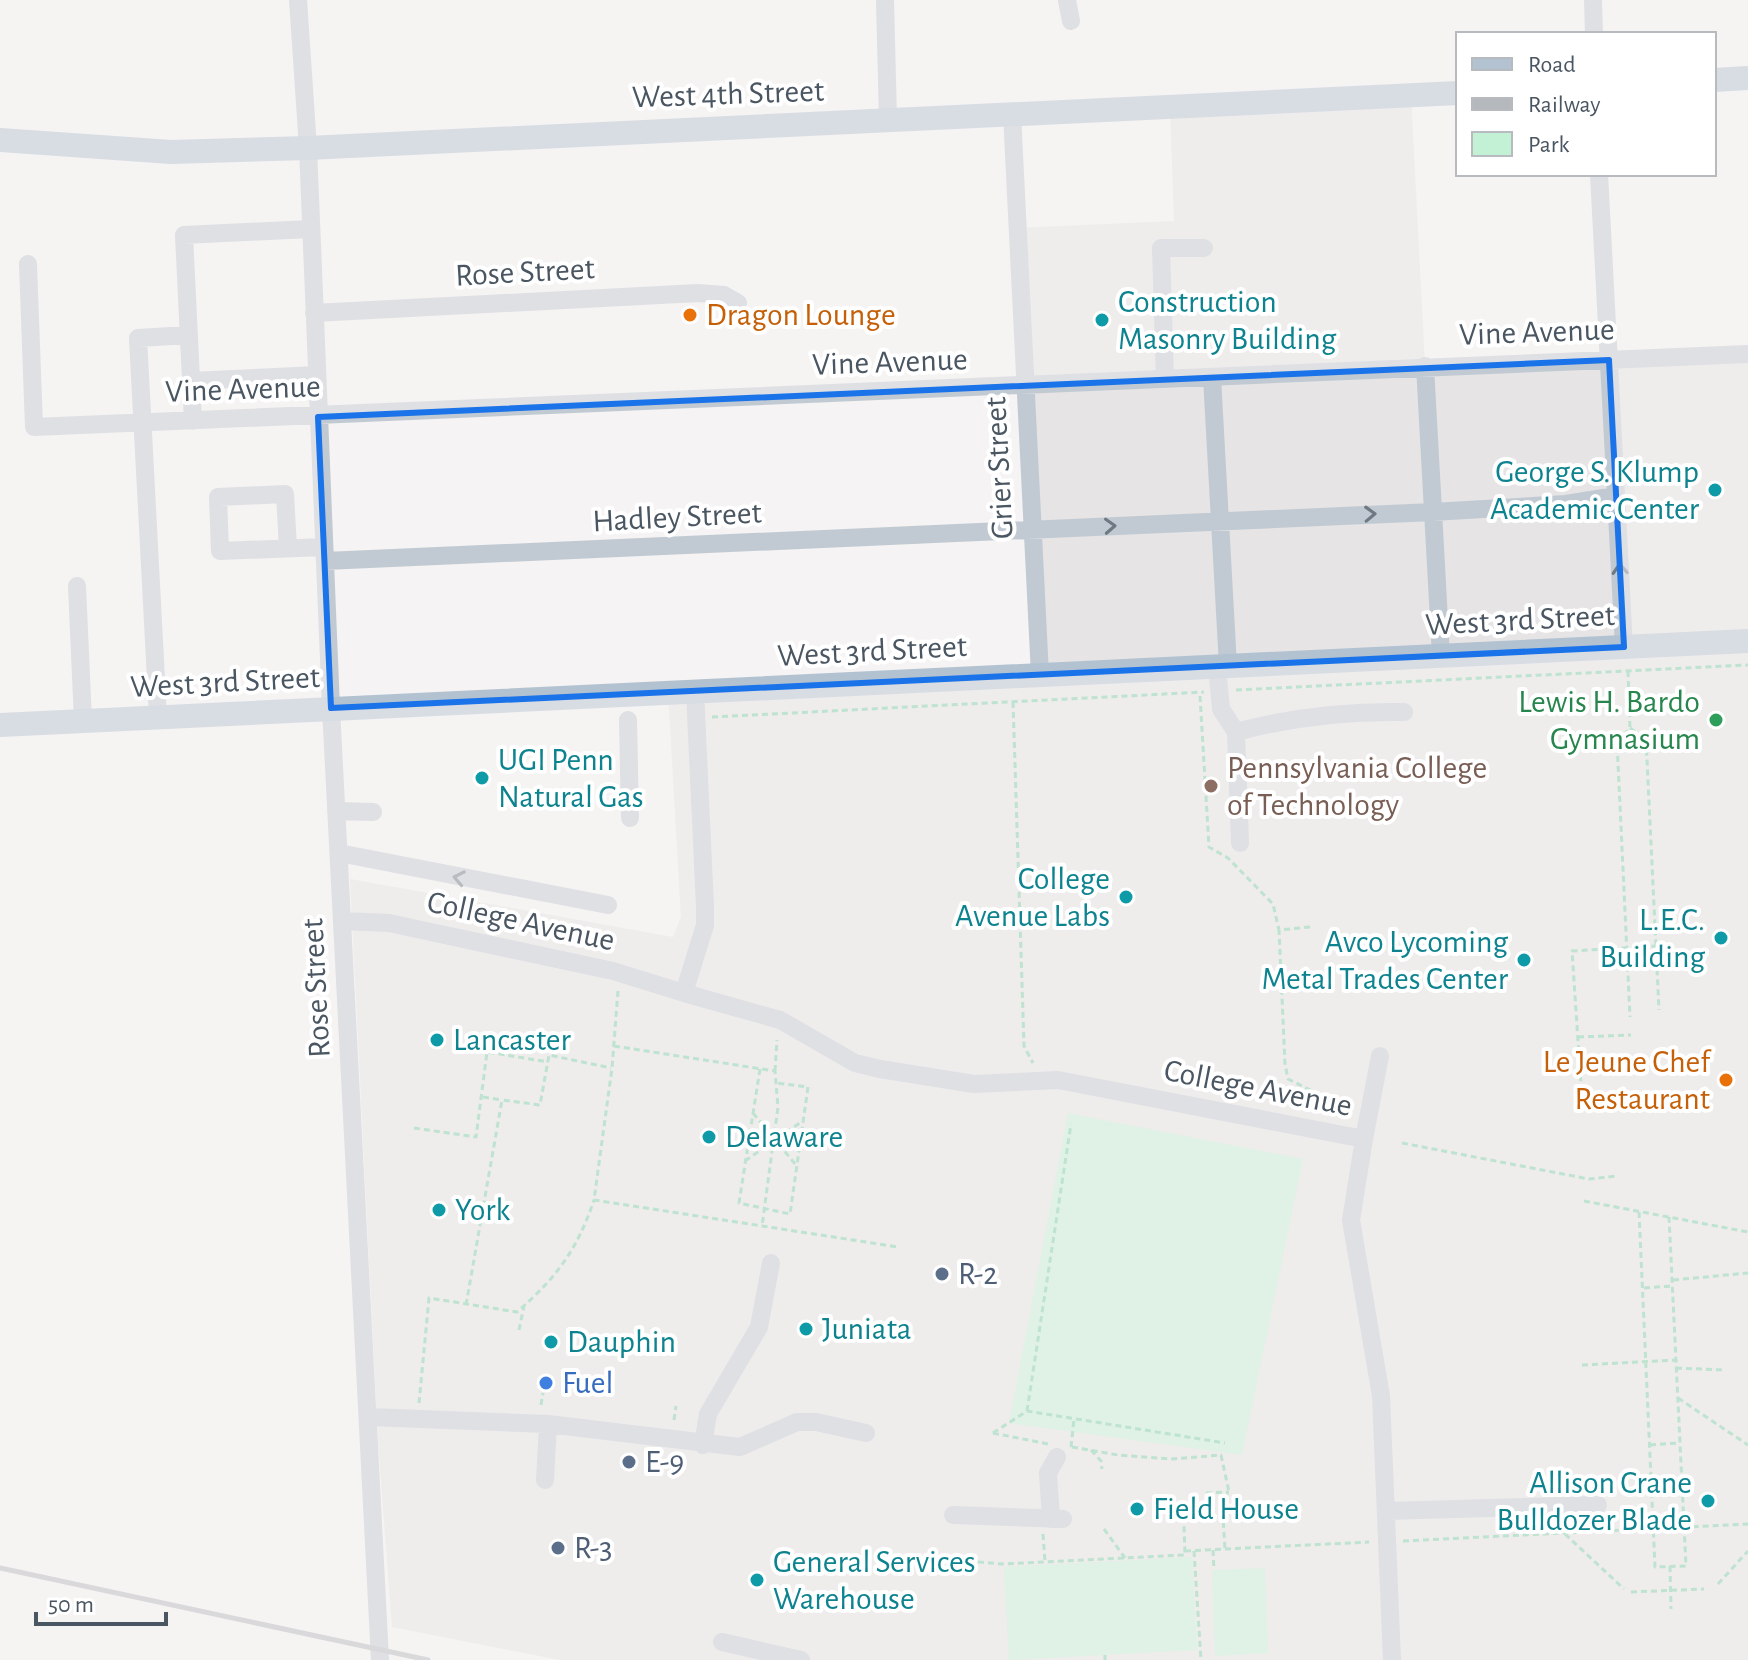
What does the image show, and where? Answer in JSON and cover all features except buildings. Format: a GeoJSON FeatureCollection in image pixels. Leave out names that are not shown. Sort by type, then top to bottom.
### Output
{"type":"FeatureCollection","features":[{"type":"Feature","properties":{"kind":"main road"},"geometry":{"type":"LineString","coordinates":[[1716,80],[1748,78]]}},
{"type":"Feature","properties":{"kind":"main road","name":"West 4th Street"},"geometry":{"type":"LineString","coordinates":[[0,140],[171,152],[308,148],[1456,93]]}},
{"type":"Feature","properties":{"kind":"main road","name":"West 3rd Street"},"geometry":{"type":"LineString","coordinates":[[0,725],[1748,641]]}},
{"type":"Feature","properties":{"kind":"street","name":"Rose Street"},"geometry":{"type":"LineString","coordinates":[[298,0],[308,148],[331,708],[380,1660]]}},
{"type":"Feature","properties":{"kind":"street"},"geometry":{"type":"LineString","coordinates":[[885,0],[888,120]]}},
{"type":"Feature","properties":{"kind":"street"},"geometry":{"type":"LineString","coordinates":[[1067,0],[1071,21]]}},
{"type":"Feature","properties":{"kind":"street"},"geometry":{"type":"LineString","coordinates":[[1593,0],[1594,32]]}},
{"type":"Feature","properties":{"kind":"street","name":"Grier Street"},"geometry":{"type":"LineString","coordinates":[[1012,114],[1040,675]]}},
{"type":"Feature","properties":{"kind":"street"},"geometry":{"type":"LineString","coordinates":[[1599,176],[1624,647]]}},
{"type":"Feature","properties":{"kind":"street"},"geometry":{"type":"LineString","coordinates":[[193,421],[184,235],[310,229]]}},
{"type":"Feature","properties":{"kind":"street"},"geometry":{"type":"LineString","coordinates":[[1165,379],[1161,248],[1204,248]]}},
{"type":"Feature","properties":{"kind":"street","name":"Vine Avenue"},"geometry":{"type":"LineString","coordinates":[[28,264],[34,427],[1748,354]]}},
{"type":"Feature","properties":{"kind":"street","name":"Rose Street"},"geometry":{"type":"LineString","coordinates":[[314,313],[687,293],[724,295],[738,303]]}},
{"type":"Feature","properties":{"kind":"street"},"geometry":{"type":"LineString","coordinates":[[158,717],[138,338],[189,335]]}},
{"type":"Feature","properties":{"kind":"street"},"geometry":{"type":"LineString","coordinates":[[1425,366],[1441,656]]}},
{"type":"Feature","properties":{"kind":"street"},"geometry":{"type":"LineString","coordinates":[[191,381],[317,375]]}},
{"type":"Feature","properties":{"kind":"street"},"geometry":{"type":"LineString","coordinates":[[1212,377],[1221,521],[1221,709],[1236,732],[1240,843]]}},
{"type":"Feature","properties":{"kind":"street","name":"Hadley Street"},"geometry":{"type":"LineString","coordinates":[[288,548],[285,494],[218,497],[220,551],[288,548],[324,554],[1032,530],[1433,512],[1566,504],[1616,496]]}},
{"type":"Feature","properties":{"kind":"street"},"geometry":{"type":"LineString","coordinates":[[77,586],[83,721]]}},
{"type":"Feature","properties":{"kind":"street"},"geometry":{"type":"LineString","coordinates":[[684,993],[705,925],[695,691]]}},
{"type":"Feature","properties":{"kind":"street"},"geometry":{"type":"LineString","coordinates":[[1236,732],[1287,718],[1348,711],[1404,712]]}},
{"type":"Feature","properties":{"kind":"street"},"geometry":{"type":"LineString","coordinates":[[628,720],[630,818]]}},
{"type":"Feature","properties":{"kind":"street"},"geometry":{"type":"LineString","coordinates":[[336,811],[373,812]]}},
{"type":"Feature","properties":{"kind":"street"},"geometry":{"type":"LineString","coordinates":[[339,853],[608,905]]}},
{"type":"Feature","properties":{"kind":"street","name":"College Avenue"},"geometry":{"type":"LineString","coordinates":[[342,921],[389,923],[613,971],[780,1020],[855,1063],[880,1069],[974,1084],[1035,1078],[1058,1080],[1364,1139],[1351,1220],[1381,1396],[1392,1660]]}},
{"type":"Feature","properties":{"kind":"street"},"geometry":{"type":"LineString","coordinates":[[1364,1139],[1380,1056]]}},
{"type":"Feature","properties":{"kind":"street"},"geometry":{"type":"LineString","coordinates":[[703,1445],[708,1414],[759,1327],[771,1263]]}},
{"type":"Feature","properties":{"kind":"street"},"geometry":{"type":"LineString","coordinates":[[369,1417],[544,1416],[703,1445],[747,1445],[797,1422],[866,1433]]}},
{"type":"Feature","properties":{"kind":"street"},"geometry":{"type":"LineString","coordinates":[[544,1416],[545,1480]]}},
{"type":"Feature","properties":{"kind":"street"},"geometry":{"type":"LineString","coordinates":[[953,1515],[1052,1519],[1048,1473],[1064,1452]]}},
{"type":"Feature","properties":{"kind":"street"},"geometry":{"type":"LineString","coordinates":[[1386,1511],[1598,1505]]}},
{"type":"Feature","properties":{"kind":"street"},"geometry":{"type":"LineString","coordinates":[[722,1642],[801,1660]]}},
{"type":"Feature","properties":{"kind":"path"},"geometry":{"type":"LineString","coordinates":[[1628,671],[1630,728],[1617,742],[1630,1017]]}},
{"type":"Feature","properties":{"kind":"path"},"geometry":{"type":"LineString","coordinates":[[1013,701],[1024,1046],[1033,1063]]}},
{"type":"Feature","properties":{"kind":"path"},"geometry":{"type":"LineString","coordinates":[[1630,728],[1646,739],[1659,1010]]}},
{"type":"Feature","properties":{"kind":"path"},"geometry":{"type":"LineString","coordinates":[[1310,927],[1279,930],[1285,1064],[1288,1079],[1332,1101],[1340,1121]]}},
{"type":"Feature","properties":{"kind":"path"},"geometry":{"type":"LineString","coordinates":[[1633,1098],[1582,1100],[1572,951],[1656,946]]}},
{"type":"Feature","properties":{"kind":"path"},"geometry":{"type":"LineString","coordinates":[[417,1418],[429,1298],[517,1312],[580,1241],[594,1200],[612,1068],[618,991]]}},
{"type":"Feature","properties":{"kind":"path"},"geometry":{"type":"LineString","coordinates":[[762,1226],[778,1107],[775,1071],[777,1032]]}},
{"type":"Feature","properties":{"kind":"path"},"geometry":{"type":"LineString","coordinates":[[1578,1037],[1631,1035]]}},
{"type":"Feature","properties":{"kind":"path"},"geometry":{"type":"LineString","coordinates":[[614,1046],[775,1071]]}},
{"type":"Feature","properties":{"kind":"path"},"geometry":{"type":"LineString","coordinates":[[414,1128],[476,1137],[487,1052],[548,1062]]}},
{"type":"Feature","properties":{"kind":"path"},"geometry":{"type":"LineString","coordinates":[[483,1097],[540,1105],[549,1055],[612,1068]]}},
{"type":"Feature","properties":{"kind":"path"},"geometry":{"type":"LineString","coordinates":[[760,1069],[739,1203],[790,1214],[808,1087],[776,1083]]}},
{"type":"Feature","properties":{"kind":"path"},"geometry":{"type":"LineString","coordinates":[[466,1305],[502,1100]]}},
{"type":"Feature","properties":{"kind":"path"},"geometry":{"type":"LineString","coordinates":[[753,1113],[797,1167]]}},
{"type":"Feature","properties":{"kind":"path"},"geometry":{"type":"LineString","coordinates":[[745,1161],[804,1120]]}},
{"type":"Feature","properties":{"kind":"path"},"geometry":{"type":"LineString","coordinates":[[1027,1411],[1071,1124]]}},
{"type":"Feature","properties":{"kind":"path"},"geometry":{"type":"LineString","coordinates":[[1402,1143],[1589,1179],[1617,1176]]}},
{"type":"Feature","properties":{"kind":"path"},"geometry":{"type":"LineString","coordinates":[[594,1200],[898,1247]]}},
{"type":"Feature","properties":{"kind":"path"},"geometry":{"type":"LineString","coordinates":[[1584,1201],[1748,1232]]}},
{"type":"Feature","properties":{"kind":"path"},"geometry":{"type":"LineString","coordinates":[[1639,1212],[1655,1567],[1686,1566],[1669,1217]]}},
{"type":"Feature","properties":{"kind":"path"},"geometry":{"type":"LineString","coordinates":[[1672,1280],[1747,1275],[1748,1282]]}},
{"type":"Feature","properties":{"kind":"path"},"geometry":{"type":"LineString","coordinates":[[1642,1288],[1672,1286]]}},
{"type":"Feature","properties":{"kind":"path"},"geometry":{"type":"LineString","coordinates":[[519,1330],[524,1306]]}},
{"type":"Feature","properties":{"kind":"path"},"geometry":{"type":"LineString","coordinates":[[1582,1365],[1676,1360]]}},
{"type":"Feature","properties":{"kind":"path"},"geometry":{"type":"LineString","coordinates":[[1676,1368],[1725,1370]]}},
{"type":"Feature","properties":{"kind":"path"},"geometry":{"type":"LineString","coordinates":[[543,1393],[544,1416]]}},
{"type":"Feature","properties":{"kind":"path"},"geometry":{"type":"LineString","coordinates":[[1678,1398],[1748,1445]]}},
{"type":"Feature","properties":{"kind":"path"},"geometry":{"type":"LineString","coordinates":[[673,1428],[676,1406]]}},
{"type":"Feature","properties":{"kind":"path"},"geometry":{"type":"LineString","coordinates":[[1225,1443],[1027,1411],[993,1433],[1064,1452],[1089,1449],[1118,1455],[1172,1459],[1221,1455],[1229,1492],[1222,1502],[1225,1549]]}},
{"type":"Feature","properties":{"kind":"path"},"geometry":{"type":"LineString","coordinates":[[1064,1452],[1074,1419]]}},
{"type":"Feature","properties":{"kind":"path"},"geometry":{"type":"LineString","coordinates":[[1650,1445],[1680,1443]]}},
{"type":"Feature","properties":{"kind":"path"},"geometry":{"type":"LineString","coordinates":[[1089,1449],[1097,1453],[1102,1469]]}},
{"type":"Feature","properties":{"kind":"path"},"geometry":{"type":"LineString","coordinates":[[1206,1493],[1229,1492]]}},
{"type":"Feature","properties":{"kind":"path"},"geometry":{"type":"LineString","coordinates":[[1045,1562],[1052,1519]]}},
{"type":"Feature","properties":{"kind":"path"},"geometry":{"type":"LineString","coordinates":[[1399,1541],[1748,1524]]}},
{"type":"Feature","properties":{"kind":"path"},"geometry":{"type":"LineString","coordinates":[[968,1561],[1045,1562],[1185,1555],[1184,1525]]}},
{"type":"Feature","properties":{"kind":"path"},"geometry":{"type":"LineString","coordinates":[[1104,1529],[1125,1558]]}},
{"type":"Feature","properties":{"kind":"path"},"geometry":{"type":"LineString","coordinates":[[1563,1533],[1624,1589]]}},
{"type":"Feature","properties":{"kind":"path"},"geometry":{"type":"LineString","coordinates":[[1185,1551],[1374,1542]]}},
{"type":"Feature","properties":{"kind":"path"},"geometry":{"type":"LineString","coordinates":[[1213,1550],[1214,1570]]}},
{"type":"Feature","properties":{"kind":"path"},"geometry":{"type":"LineString","coordinates":[[1194,1551],[1201,1660]]}},
{"type":"Feature","properties":{"kind":"path"},"geometry":{"type":"LineString","coordinates":[[1718,1584],[1748,1551]]}},
{"type":"Feature","properties":{"kind":"path"},"geometry":{"type":"LineString","coordinates":[[1670,1566],[1671,1609]]}},
{"type":"Feature","properties":{"kind":"path"},"geometry":{"type":"LineString","coordinates":[[1631,1592],[1704,1589]]}},
{"type":"Feature","properties":{"kind":"highlighted area"},"geometry":{"type":"Polygon","coordinates":[[[1609,360],[1624,647],[331,708],[318,417],[1609,360]]]}},
{"type":"Feature","properties":{"kind":"shaded area","name":"Pennsylvania College of Technology"},"geometry":{"type":"Polygon","coordinates":[[[1411,95],[1425,366],[1748,354],[1748,1660],[560,1660],[392,1627],[378,1442],[350,879],[673,937],[681,917],[668,692],[1039,675],[1017,228],[1174,221],[1170,106],[1411,95]]]}},
{"type":"Feature","properties":{"kind":"green space"},"geometry":{"type":"Polygon","coordinates":[[[1068,1113],[1303,1159],[1242,1455],[1009,1423],[1068,1113]]]}},
{"type":"Feature","properties":{"kind":"green space"},"geometry":{"type":"Polygon","coordinates":[[[1192,1557],[1197,1650],[1009,1660],[1004,1567],[1192,1557]]]}},
{"type":"Feature","properties":{"kind":"green space"},"geometry":{"type":"Polygon","coordinates":[[[1265,1568],[1268,1653],[1215,1656],[1212,1570],[1265,1568]]]}},
{"type":"Feature","properties":{"kind":"railway"},"geometry":{"type":"LineString","coordinates":[[0,1568],[428,1660]]}},
{"type":"Feature","properties":{"kind":"place","name":"Dragon Lounge"},"geometry":{"type":"Point","coordinates":[690,315]}},
{"type":"Feature","properties":{"kind":"place","name":"Construction Masonry Building"},"geometry":{"type":"Point","coordinates":[1102,320]}},
{"type":"Feature","properties":{"kind":"place","name":"George S. Klump Academic Center"},"geometry":{"type":"Point","coordinates":[1715,490]}},
{"type":"Feature","properties":{"kind":"place","name":"Lewis H. Bardo Gymnasium"},"geometry":{"type":"Point","coordinates":[1716,720]}},
{"type":"Feature","properties":{"kind":"place","name":"UGI Penn Natural Gas"},"geometry":{"type":"Point","coordinates":[482,778]}},
{"type":"Feature","properties":{"kind":"place","name":"Pennsylvania College of Technology"},"geometry":{"type":"Point","coordinates":[1211,786]}},
{"type":"Feature","properties":{"kind":"place","name":"College Avenue Labs"},"geometry":{"type":"Point","coordinates":[1126,897]}},
{"type":"Feature","properties":{"kind":"place","name":"L.E.C. Building"},"geometry":{"type":"Point","coordinates":[1721,938]}},
{"type":"Feature","properties":{"kind":"place","name":"Avco Lycoming Metal Trades Center"},"geometry":{"type":"Point","coordinates":[1524,960]}},
{"type":"Feature","properties":{"kind":"place","name":"Lancaster"},"geometry":{"type":"Point","coordinates":[437,1040]}},
{"type":"Feature","properties":{"kind":"place","name":"Le Jeune Chef Restaurant"},"geometry":{"type":"Point","coordinates":[1726,1080]}},
{"type":"Feature","properties":{"kind":"place","name":"Delaware"},"geometry":{"type":"Point","coordinates":[709,1137]}},
{"type":"Feature","properties":{"kind":"place","name":"York"},"geometry":{"type":"Point","coordinates":[439,1210]}},
{"type":"Feature","properties":{"kind":"place","name":"R-2"},"geometry":{"type":"Point","coordinates":[942,1274]}},
{"type":"Feature","properties":{"kind":"place","name":"Juniata"},"geometry":{"type":"Point","coordinates":[806,1329]}},
{"type":"Feature","properties":{"kind":"place","name":"Dauphin"},"geometry":{"type":"Point","coordinates":[551,1342]}},
{"type":"Feature","properties":{"kind":"place","name":"Fuel"},"geometry":{"type":"Point","coordinates":[546,1383]}},
{"type":"Feature","properties":{"kind":"place","name":"E-9"},"geometry":{"type":"Point","coordinates":[629,1462]}},
{"type":"Feature","properties":{"kind":"place","name":"Allison Crane Bulldozer Blade"},"geometry":{"type":"Point","coordinates":[1708,1501]}},
{"type":"Feature","properties":{"kind":"place","name":"Field House"},"geometry":{"type":"Point","coordinates":[1137,1509]}},
{"type":"Feature","properties":{"kind":"place","name":"R-3"},"geometry":{"type":"Point","coordinates":[558,1548]}},
{"type":"Feature","properties":{"kind":"place","name":"General Services Warehouse"},"geometry":{"type":"Point","coordinates":[757,1580]}}]}
